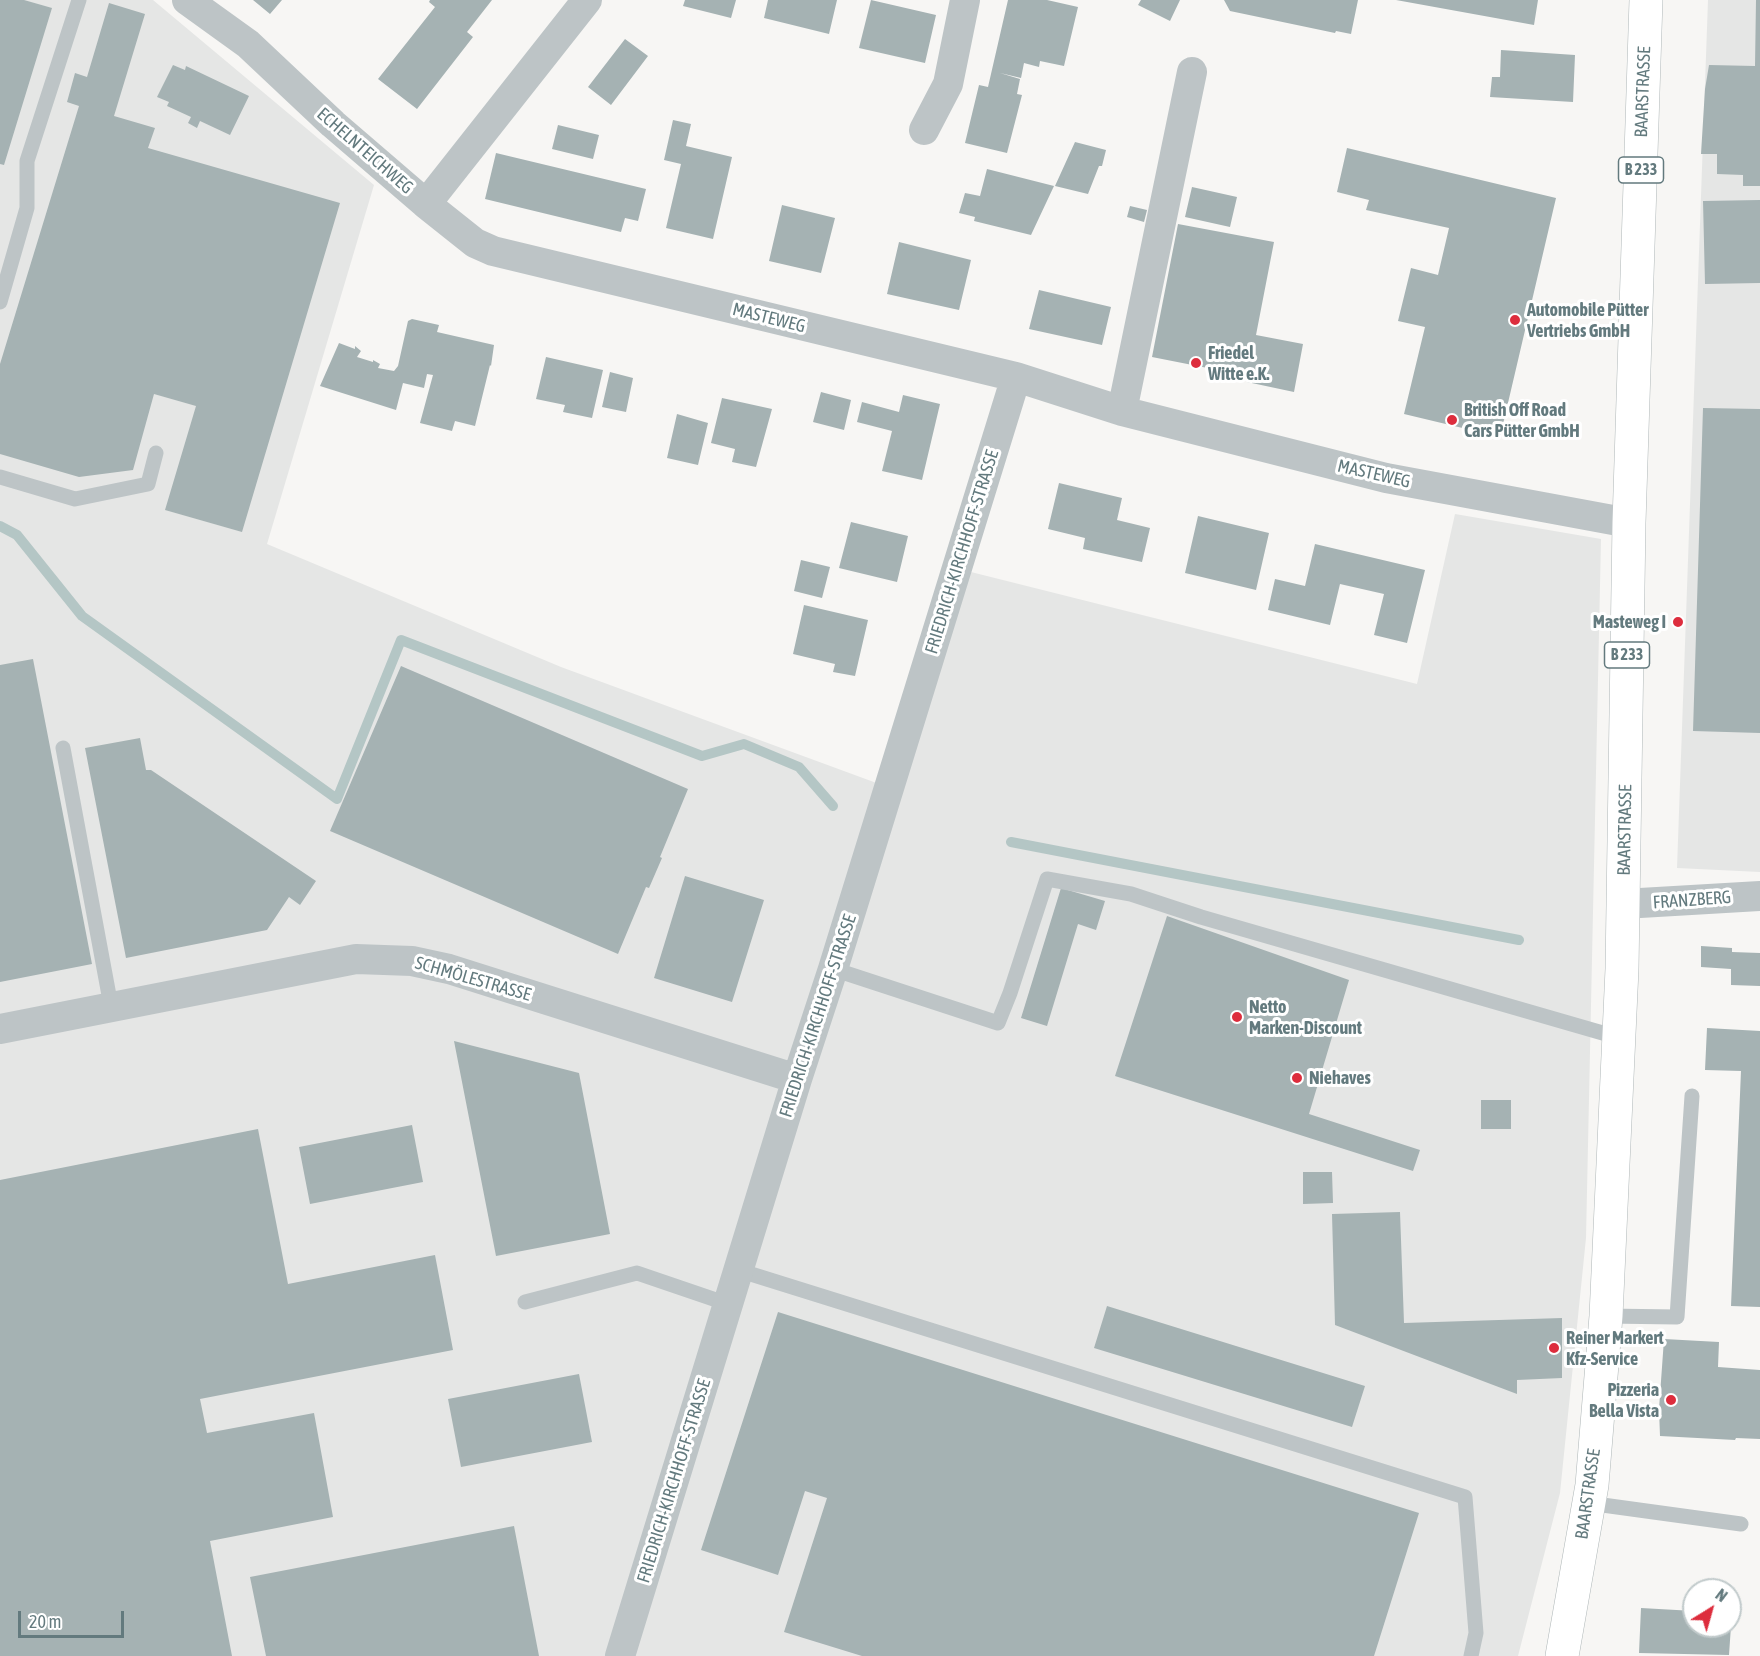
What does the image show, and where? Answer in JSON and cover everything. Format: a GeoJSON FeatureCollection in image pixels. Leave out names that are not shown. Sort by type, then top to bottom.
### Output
{"type":"FeatureCollection","features":[{"type":"Feature","properties":{"kind":"main road","name":"BAARSTRASSE"},"geometry":{"type":"LineString","coordinates":[[1562,1656],[1592,1485],[1606,1316],[1620,1038],[1629,523],[1646,0]]}},
{"type":"Feature","properties":{"kind":"street","name":"ECHELNTEICHWEG"},"geometry":{"type":"LineString","coordinates":[[187,0],[248,44],[333,124],[426,204],[587,0]]}},
{"type":"Feature","properties":{"kind":"street"},"geometry":{"type":"LineString","coordinates":[[924,130],[948,84],[965,0]]}},
{"type":"Feature","properties":{"kind":"street"},"geometry":{"type":"LineString","coordinates":[[1122,411],[1192,72]]}},
{"type":"Feature","properties":{"kind":"street","name":"MASTEWEG"},"geometry":{"type":"LineString","coordinates":[[426,204],[475,243],[493,251],[1016,377],[1122,411],[1386,478],[1629,523]]}},
{"type":"Feature","properties":{"kind":"street","name":"FRIEDRICH-KIRCHHOFF-STRASSE"},"geometry":{"type":"LineString","coordinates":[[620,1656],[1016,377]]}},
{"type":"Feature","properties":{"kind":"street","name":"FRANZBERG"},"geometry":{"type":"LineString","coordinates":[[1623,904],[1760,896]]}},
{"type":"Feature","properties":{"kind":"street","name":"SCHMÖLESTRASSE"},"geometry":{"type":"LineString","coordinates":[[0,1029],[356,959],[412,961],[449,969],[797,1079]]}},
{"type":"Feature","properties":{"kind":"lane"},"geometry":{"type":"LineString","coordinates":[[0,302],[27,208],[27,161],[79,0]]}},
{"type":"Feature","properties":{"kind":"lane"},"geometry":{"type":"LineString","coordinates":[[0,477],[75,499],[148,484],[156,453]]}},
{"type":"Feature","properties":{"kind":"lane"},"geometry":{"type":"LineString","coordinates":[[63,748],[111,1006]]}},
{"type":"Feature","properties":{"kind":"lane"},"geometry":{"type":"LineString","coordinates":[[833,969],[998,1023],[1047,879],[1131,894],[1201,917],[1620,1038]]}},
{"type":"Feature","properties":{"kind":"lane"},"geometry":{"type":"LineString","coordinates":[[1606,1316],[1677,1317],[1692,1096]]}},
{"type":"Feature","properties":{"kind":"lane"},"geometry":{"type":"LineString","coordinates":[[738,1270],[1465,1497],[1476,1633],[1471,1656]]}},
{"type":"Feature","properties":{"kind":"lane"},"geometry":{"type":"LineString","coordinates":[[525,1302],[637,1274],[728,1304]]}},
{"type":"Feature","properties":{"kind":"lane"},"geometry":{"type":"LineString","coordinates":[[1588,1503],[1741,1524]]}},
{"type":"Feature","properties":{"kind":"shaded area"},"geometry":{"type":"Polygon","coordinates":[[[0,0],[153,0],[374,185],[267,544],[561,667],[901,792],[967,571],[1417,684],[1455,514],[1601,539],[1586,1238],[1560,1493],[1518,1656],[0,1656],[0,0]]]}},
{"type":"Feature","properties":{"kind":"shaded area"},"geometry":{"type":"Polygon","coordinates":[[[1708,0],[1760,0],[1760,872],[1677,868],[1708,0]]]}},
{"type":"Feature","properties":{"kind":"building"},"geometry":{"type":"Polygon","coordinates":[[[0,0],[24,0],[52,8],[4,165],[0,164],[0,0]]]}},
{"type":"Feature","properties":{"kind":"building"},"geometry":{"type":"Polygon","coordinates":[[[253,0],[282,0],[270,14],[253,0]]]}},
{"type":"Feature","properties":{"kind":"building"},"geometry":{"type":"Polygon","coordinates":[[[430,0],[492,0],[467,32],[473,37],[417,109],[378,79],[435,7],[429,2],[430,0]]]}},
{"type":"Feature","properties":{"kind":"building"},"geometry":{"type":"Polygon","coordinates":[[[685,0],[736,0],[731,18],[683,6],[685,0]]]}},
{"type":"Feature","properties":{"kind":"building"},"geometry":{"type":"Polygon","coordinates":[[[768,0],[837,0],[829,34],[764,18],[768,0]]]}},
{"type":"Feature","properties":{"kind":"building"},"geometry":{"type":"Polygon","coordinates":[[[871,0],[936,15],[925,63],[859,48],[871,0]]]}},
{"type":"Feature","properties":{"kind":"building"},"geometry":{"type":"Polygon","coordinates":[[[1008,0],[1047,0],[1078,7],[1064,66],[1040,61],[1039,67],[1024,63],[1021,78],[1000,73],[1020,79],[1017,94],[1022,95],[1007,153],[965,143],[979,85],[988,87],[1008,0]]]}},
{"type":"Feature","properties":{"kind":"building"},"geometry":{"type":"Polygon","coordinates":[[[1141,0],[1180,0],[1170,21],[1138,5],[1141,0]]]}},
{"type":"Feature","properties":{"kind":"building"},"geometry":{"type":"Polygon","coordinates":[[[1224,0],[1358,0],[1351,34],[1336,31],[1335,33],[1230,11],[1224,0]]]}},
{"type":"Feature","properties":{"kind":"building"},"geometry":{"type":"Polygon","coordinates":[[[1396,0],[1538,0],[1534,25],[1396,0]]]}},
{"type":"Feature","properties":{"kind":"building"},"geometry":{"type":"Polygon","coordinates":[[[1756,0],[1760,0],[1760,186],[1743,186],[1743,175],[1717,174],[1717,154],[1701,154],[1705,89],[1709,65],[1755,66],[1756,0]]]}},
{"type":"Feature","properties":{"kind":"building"},"geometry":{"type":"Polygon","coordinates":[[[109,3],[145,14],[114,116],[155,128],[148,148],[340,203],[242,532],[165,510],[196,406],[154,394],[133,470],[79,477],[0,454],[0,364],[79,106],[67,102],[75,73],[87,77],[109,3]]]}},
{"type":"Feature","properties":{"kind":"building"},"geometry":{"type":"Polygon","coordinates":[[[625,39],[648,56],[611,105],[588,87],[625,39]]]}},
{"type":"Feature","properties":{"kind":"building"},"geometry":{"type":"Polygon","coordinates":[[[1501,50],[1575,55],[1573,102],[1490,97],[1492,77],[1500,77],[1501,50]]]}},
{"type":"Feature","properties":{"kind":"building"},"geometry":{"type":"Polygon","coordinates":[[[173,65],[185,70],[186,66],[249,96],[230,135],[200,121],[197,128],[188,123],[191,117],[167,106],[169,102],[157,97],[173,65]]]}},
{"type":"Feature","properties":{"kind":"building"},"geometry":{"type":"Polygon","coordinates":[[[673,120],[691,124],[686,146],[732,157],[713,239],[666,228],[681,164],[664,160],[673,120]]]}},
{"type":"Feature","properties":{"kind":"building"},"geometry":{"type":"Polygon","coordinates":[[[558,125],[599,135],[593,159],[552,149],[558,125]]]}},
{"type":"Feature","properties":{"kind":"building"},"geometry":{"type":"Polygon","coordinates":[[[1075,142],[1106,150],[1102,166],[1099,166],[1088,194],[1055,186],[1075,142]]]}},
{"type":"Feature","properties":{"kind":"building"},"geometry":{"type":"Polygon","coordinates":[[[1347,148],[1556,198],[1500,437],[1404,414],[1425,327],[1398,321],[1411,268],[1438,275],[1449,228],[1366,210],[1369,200],[1337,192],[1347,148]]]}},
{"type":"Feature","properties":{"kind":"building"},"geometry":{"type":"Polygon","coordinates":[[[496,153],[646,189],[638,221],[625,218],[621,232],[485,199],[496,153]]]}},
{"type":"Feature","properties":{"kind":"building"},"geometry":{"type":"Polygon","coordinates":[[[987,169],[1054,186],[1031,235],[974,221],[975,217],[959,213],[965,193],[980,196],[987,169]]]}},
{"type":"Feature","properties":{"kind":"building"},"geometry":{"type":"Polygon","coordinates":[[[1192,187],[1237,197],[1230,227],[1185,217],[1192,187]]]}},
{"type":"Feature","properties":{"kind":"building"},"geometry":{"type":"Polygon","coordinates":[[[1760,200],[1760,283],[1705,284],[1703,201],[1760,200]]]}},
{"type":"Feature","properties":{"kind":"building"},"geometry":{"type":"Polygon","coordinates":[[[782,205],[835,218],[821,273],[769,261],[782,205]]]}},
{"type":"Feature","properties":{"kind":"building"},"geometry":{"type":"Polygon","coordinates":[[[1130,206],[1147,210],[1144,222],[1127,217],[1130,206]]]}},
{"type":"Feature","properties":{"kind":"building"},"geometry":{"type":"Polygon","coordinates":[[[1178,224],[1274,242],[1256,335],[1303,344],[1294,392],[1247,382],[1248,376],[1152,357],[1178,224]]]}},
{"type":"Feature","properties":{"kind":"building"},"geometry":{"type":"Polygon","coordinates":[[[899,242],[971,260],[959,310],[887,294],[899,242]]]}},
{"type":"Feature","properties":{"kind":"building"},"geometry":{"type":"Polygon","coordinates":[[[1039,290],[1111,307],[1102,345],[1029,329],[1039,290]]]}},
{"type":"Feature","properties":{"kind":"building"},"geometry":{"type":"Polygon","coordinates":[[[412,319],[439,325],[437,332],[494,345],[491,366],[475,426],[455,421],[452,431],[420,423],[433,375],[427,374],[424,388],[403,383],[396,410],[320,386],[339,343],[355,349],[355,346],[361,351],[357,357],[373,362],[373,360],[380,364],[378,368],[394,371],[398,366],[408,321],[412,319]]]}},
{"type":"Feature","properties":{"kind":"building"},"geometry":{"type":"Polygon","coordinates":[[[546,357],[603,370],[592,418],[563,412],[565,405],[536,399],[546,357]]]}},
{"type":"Feature","properties":{"kind":"building"},"geometry":{"type":"Polygon","coordinates":[[[610,372],[633,378],[626,412],[602,407],[610,372]]]}},
{"type":"Feature","properties":{"kind":"building"},"geometry":{"type":"Polygon","coordinates":[[[821,392],[851,400],[844,430],[813,422],[821,392]]]}},
{"type":"Feature","properties":{"kind":"building"},"geometry":{"type":"Polygon","coordinates":[[[903,395],[940,404],[922,480],[882,471],[892,431],[857,422],[862,402],[899,412],[903,395]]]}},
{"type":"Feature","properties":{"kind":"building"},"geometry":{"type":"Polygon","coordinates":[[[722,398],[772,409],[756,467],[732,462],[735,449],[711,443],[722,398]]]}},
{"type":"Feature","properties":{"kind":"building"},"geometry":{"type":"Polygon","coordinates":[[[1703,408],[1760,409],[1760,733],[1693,731],[1703,408]]]}},
{"type":"Feature","properties":{"kind":"building"},"geometry":{"type":"Polygon","coordinates":[[[677,414],[708,423],[698,465],[667,458],[677,414]]]}},
{"type":"Feature","properties":{"kind":"building"},"geometry":{"type":"Polygon","coordinates":[[[1059,483],[1122,498],[1117,520],[1150,528],[1142,562],[1083,549],[1085,538],[1048,529],[1059,483]]]}},
{"type":"Feature","properties":{"kind":"building"},"geometry":{"type":"Polygon","coordinates":[[[1198,516],[1269,533],[1256,590],[1185,573],[1198,516]]]}},
{"type":"Feature","properties":{"kind":"building"},"geometry":{"type":"Polygon","coordinates":[[[851,522],[908,536],[897,582],[839,568],[851,522]]]}},
{"type":"Feature","properties":{"kind":"building"},"geometry":{"type":"Polygon","coordinates":[[[1315,544],[1425,570],[1407,643],[1374,635],[1384,594],[1340,584],[1330,625],[1268,610],[1275,579],[1305,586],[1315,544]]]}},
{"type":"Feature","properties":{"kind":"building"},"geometry":{"type":"Polygon","coordinates":[[[801,560],[830,567],[822,598],[794,591],[801,560]]]}},
{"type":"Feature","properties":{"kind":"building"},"geometry":{"type":"Polygon","coordinates":[[[804,605],[868,620],[855,676],[833,672],[835,664],[793,654],[804,605]]]}},
{"type":"Feature","properties":{"kind":"building"},"geometry":{"type":"Polygon","coordinates":[[[33,659],[92,964],[0,982],[0,665],[33,659]]]}},
{"type":"Feature","properties":{"kind":"building"},"geometry":{"type":"Polygon","coordinates":[[[401,666],[688,789],[660,857],[662,858],[649,888],[646,887],[618,954],[330,831],[401,666]]]}},
{"type":"Feature","properties":{"kind":"building"},"geometry":{"type":"Polygon","coordinates":[[[140,738],[146,770],[151,770],[316,881],[300,905],[289,897],[267,930],[126,958],[85,748],[140,738]]]}},
{"type":"Feature","properties":{"kind":"building"},"geometry":{"type":"Polygon","coordinates":[[[685,876],[764,900],[732,1002],[654,978],[685,876]]]}},
{"type":"Feature","properties":{"kind":"building"},"geometry":{"type":"Polygon","coordinates":[[[1061,888],[1105,901],[1096,930],[1078,924],[1047,1026],[1021,1018],[1061,888]]]}},
{"type":"Feature","properties":{"kind":"building","name":"Netto Marken-Discount"},"geometry":{"type":"Polygon","coordinates":[[[1167,916],[1349,980],[1309,1114],[1420,1150],[1413,1171],[1115,1076],[1167,916]]]}},
{"type":"Feature","properties":{"kind":"building"},"geometry":{"type":"Polygon","coordinates":[[[1701,946],[1732,948],[1732,952],[1760,953],[1760,986],[1731,985],[1731,969],[1701,967],[1701,946]]]}},
{"type":"Feature","properties":{"kind":"building"},"geometry":{"type":"Polygon","coordinates":[[[1707,1028],[1760,1031],[1760,1307],[1731,1306],[1741,1071],[1705,1070],[1707,1028]]]}},
{"type":"Feature","properties":{"kind":"building"},"geometry":{"type":"Polygon","coordinates":[[[454,1041],[579,1073],[610,1234],[496,1256],[454,1041]]]}},
{"type":"Feature","properties":{"kind":"building"},"geometry":{"type":"Polygon","coordinates":[[[1481,1100],[1511,1100],[1511,1129],[1481,1129],[1481,1100]]]}},
{"type":"Feature","properties":{"kind":"building"},"geometry":{"type":"Polygon","coordinates":[[[412,1125],[423,1182],[310,1204],[299,1147],[412,1125]]]}},
{"type":"Feature","properties":{"kind":"building"},"geometry":{"type":"Polygon","coordinates":[[[258,1129],[288,1284],[435,1255],[453,1350],[200,1399],[207,1433],[314,1413],[333,1517],[210,1541],[232,1656],[0,1656],[0,1180],[258,1129]]]}},
{"type":"Feature","properties":{"kind":"building"},"geometry":{"type":"Polygon","coordinates":[[[1303,1172],[1332,1172],[1333,1203],[1303,1204],[1303,1172]]]}},
{"type":"Feature","properties":{"kind":"building"},"geometry":{"type":"Polygon","coordinates":[[[1400,1212],[1404,1323],[1562,1318],[1562,1378],[1517,1380],[1517,1394],[1335,1325],[1332,1214],[1400,1212]]]}},
{"type":"Feature","properties":{"kind":"building"},"geometry":{"type":"Polygon","coordinates":[[[1107,1306],[1365,1386],[1352,1427],[1094,1348],[1107,1306]]]}},
{"type":"Feature","properties":{"kind":"building"},"geometry":{"type":"Polygon","coordinates":[[[778,1312],[1419,1513],[1374,1656],[862,1656],[784,1632],[827,1498],[805,1491],[778,1575],[701,1550],[778,1312]]]}},
{"type":"Feature","properties":{"kind":"building"},"geometry":{"type":"Polygon","coordinates":[[[1664,1339],[1719,1342],[1718,1367],[1760,1370],[1760,1439],[1660,1436],[1659,1409],[1664,1339]]]}},
{"type":"Feature","properties":{"kind":"building"},"geometry":{"type":"Polygon","coordinates":[[[579,1374],[592,1442],[461,1467],[448,1399],[579,1374]]]}},
{"type":"Feature","properties":{"kind":"building"},"geometry":{"type":"Polygon","coordinates":[[[514,1526],[539,1656],[266,1656],[250,1577],[514,1526]]]}},
{"type":"Feature","properties":{"kind":"building"},"geometry":{"type":"Polygon","coordinates":[[[1641,1608],[1682,1610],[1682,1638],[1730,1638],[1729,1655],[1639,1653],[1641,1608]]]}},
{"type":"Feature","properties":{"kind":"waterway"},"geometry":{"type":"LineString","coordinates":[[0,526],[17,535],[82,616],[337,799],[401,640],[702,756],[744,744],[799,767],[833,806]]}},
{"type":"Feature","properties":{"kind":"waterway"},"geometry":{"type":"LineString","coordinates":[[1011,842],[1519,940]]}},
{"type":"Feature","properties":{"kind":"place","name":"Automobile Pütter Vertriebs GmbH"},"geometry":{"type":"Point","coordinates":[1515,320]}},
{"type":"Feature","properties":{"kind":"place","name":"Friedel Witte e.K."},"geometry":{"type":"Point","coordinates":[1196,363]}},
{"type":"Feature","properties":{"kind":"place","name":"British Off Road Cars Pütter GmbH"},"geometry":{"type":"Point","coordinates":[1452,420]}},
{"type":"Feature","properties":{"kind":"place","name":"Masteweg I"},"geometry":{"type":"Point","coordinates":[1678,622]}},
{"type":"Feature","properties":{"kind":"place","name":"Netto Marken-Discount"},"geometry":{"type":"Point","coordinates":[1237,1017]}},
{"type":"Feature","properties":{"kind":"place","name":"Niehaves"},"geometry":{"type":"Point","coordinates":[1297,1078]}},
{"type":"Feature","properties":{"kind":"place","name":"Reiner Markert Kfz-Service"},"geometry":{"type":"Point","coordinates":[1554,1348]}},
{"type":"Feature","properties":{"kind":"place","name":"Pizzeria Bella Vista"},"geometry":{"type":"Point","coordinates":[1671,1400]}}]}
